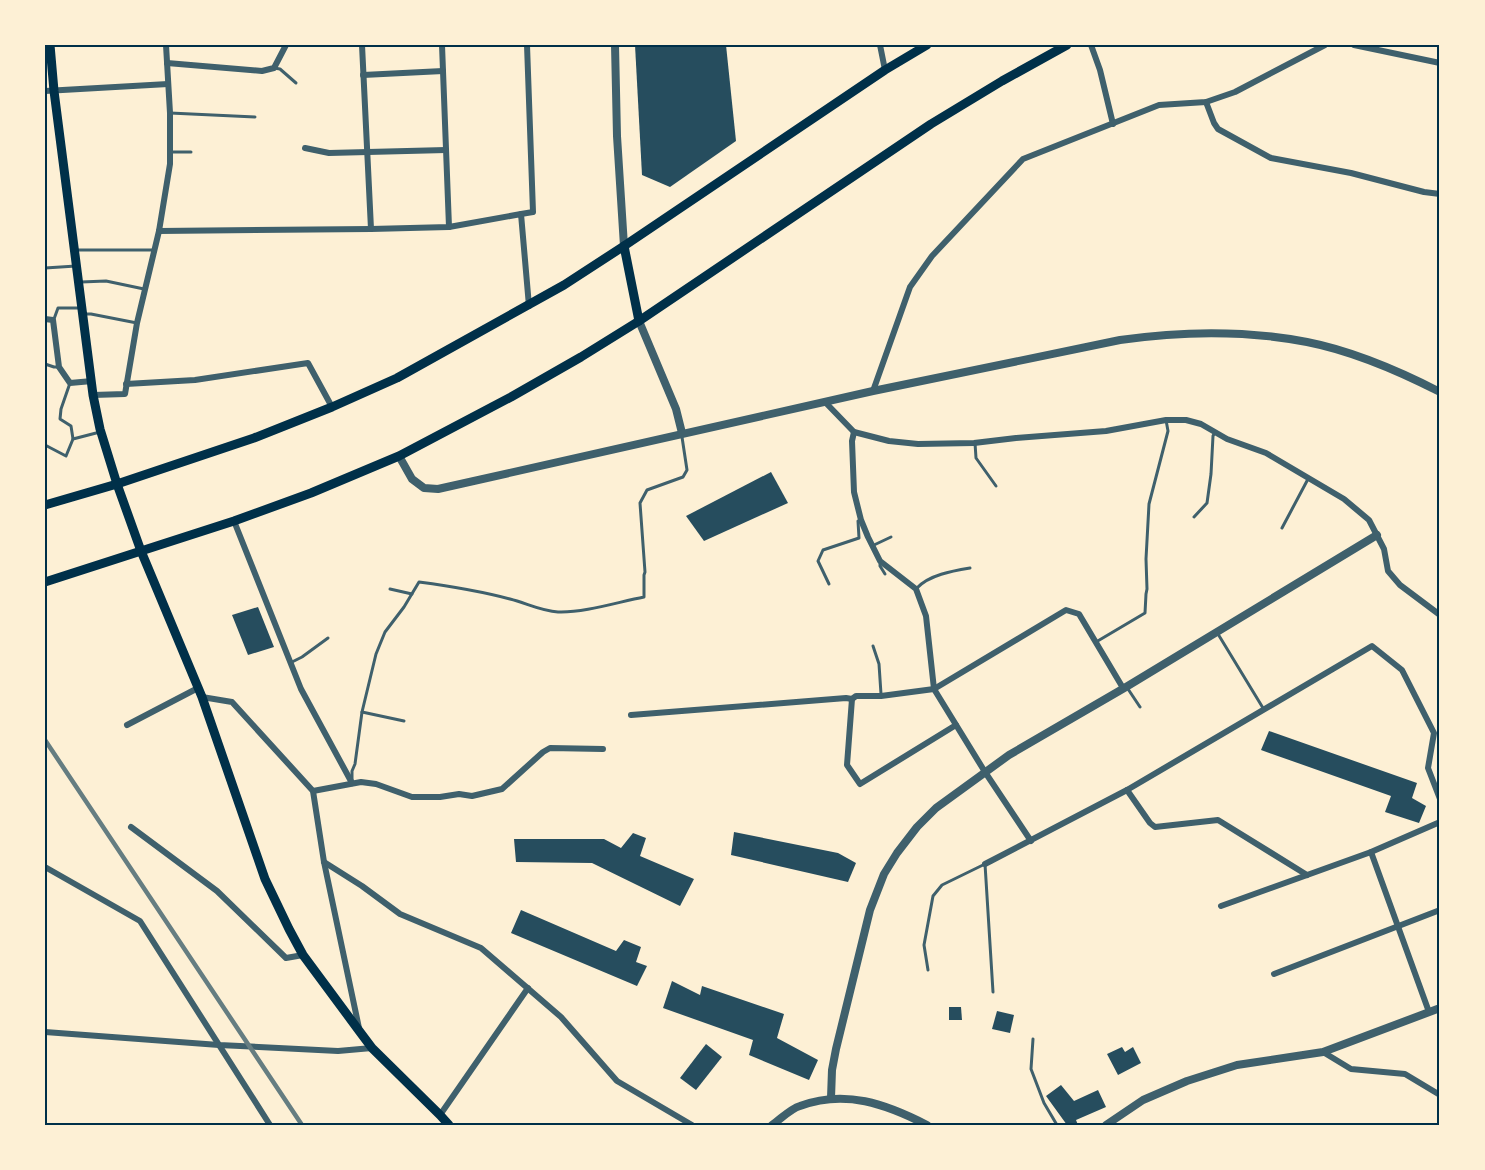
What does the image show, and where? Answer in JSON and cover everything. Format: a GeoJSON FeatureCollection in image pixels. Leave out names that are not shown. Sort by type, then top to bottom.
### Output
{"type":"FeatureCollection","features":[{"type":"Feature","properties":{"kind":"main road"},"geometry":{"type":"LineString","coordinates":[[50,45],[50,91],[75,250],[93,395],[101,432],[141,551],[200,692],[265,879],[289,929],[303,955],[372,1048],[449,1125]]}},
{"type":"Feature","properties":{"kind":"main road"},"geometry":{"type":"LineString","coordinates":[[45,505],[117,484],[254,438],[332,408],[397,378],[564,285],[885,70],[927,45]]}},
{"type":"Feature","properties":{"kind":"main road"},"geometry":{"type":"LineString","coordinates":[[45,582],[234,521],[311,493],[399,456],[581,357],[639,321],[931,124],[1067,45]]}},
{"type":"Feature","properties":{"kind":"main road"},"geometry":{"type":"LineString","coordinates":[[624,246],[639,321]]}},
{"type":"Feature","properties":{"kind":"street"},"geometry":{"type":"LineString","coordinates":[[93,395],[124,394],[136,323],[159,231],[170,164],[166,45]]}},
{"type":"Feature","properties":{"kind":"street"},"geometry":{"type":"LineString","coordinates":[[167,63],[262,71],[274,68],[286,45]]}},
{"type":"Feature","properties":{"kind":"street"},"geometry":{"type":"LineString","coordinates":[[362,45],[371,230]]}},
{"type":"Feature","properties":{"kind":"street"},"geometry":{"type":"LineString","coordinates":[[442,45],[449,227]]}},
{"type":"Feature","properties":{"kind":"street"},"geometry":{"type":"LineString","coordinates":[[159,231],[371,230],[449,227],[533,212],[527,45]]}},
{"type":"Feature","properties":{"kind":"street"},"geometry":{"type":"LineString","coordinates":[[615,45],[624,246]]}},
{"type":"Feature","properties":{"kind":"street"},"geometry":{"type":"LineString","coordinates":[[880,45],[885,70]]}},
{"type":"Feature","properties":{"kind":"street"},"geometry":{"type":"LineString","coordinates":[[1091,45],[1100,70],[1113,124]]}},
{"type":"Feature","properties":{"kind":"street"},"geometry":{"type":"LineString","coordinates":[[873,391],[910,287],[932,256],[1023,159],[1159,105],[1206,102],[1235,92],[1325,45]]}},
{"type":"Feature","properties":{"kind":"street"},"geometry":{"type":"LineString","coordinates":[[1353,45],[1440,63]]}},
{"type":"Feature","properties":{"kind":"street"},"geometry":{"type":"LineString","coordinates":[[363,75],[443,71]]}},
{"type":"Feature","properties":{"kind":"street"},"geometry":{"type":"LineString","coordinates":[[50,91],[168,84]]}},
{"type":"Feature","properties":{"kind":"street"},"geometry":{"type":"LineString","coordinates":[[1206,102],[1218,129],[1271,158],[1352,172],[1424,192],[1440,194]]}},
{"type":"Feature","properties":{"kind":"street"},"geometry":{"type":"LineString","coordinates":[[305,148],[329,153],[446,150]]}},
{"type":"Feature","properties":{"kind":"street"},"geometry":{"type":"LineString","coordinates":[[521,214],[529,306]]}},
{"type":"Feature","properties":{"kind":"street"},"geometry":{"type":"LineString","coordinates":[[45,319],[53,320],[59,367],[70,382],[92,381]]}},
{"type":"Feature","properties":{"kind":"street"},"geometry":{"type":"LineString","coordinates":[[639,321],[676,409],[682,433]]}},
{"type":"Feature","properties":{"kind":"street"},"geometry":{"type":"LineString","coordinates":[[399,456],[412,479],[424,488],[438,489],[873,391],[1120,340],[1157,335],[1235,333],[1309,342],[1384,366],[1440,392]]}},
{"type":"Feature","properties":{"kind":"street"},"geometry":{"type":"LineString","coordinates":[[126,384],[195,380],[308,363],[332,408]]}},
{"type":"Feature","properties":{"kind":"street"},"geometry":{"type":"LineString","coordinates":[[825,402],[854,432],[889,441],[918,444],[974,443],[1106,431],[1166,420],[1186,420],[1201,424],[1227,439],[1266,453],[1344,499],[1369,520],[1384,549],[1388,571],[1400,585],[1440,615]]}},
{"type":"Feature","properties":{"kind":"street"},"geometry":{"type":"LineString","coordinates":[[854,432],[852,441],[854,492],[861,520],[880,561],[916,590],[926,616],[934,689],[1031,841]]}},
{"type":"Feature","properties":{"kind":"street"},"geometry":{"type":"LineString","coordinates":[[234,521],[301,689],[352,783]]}},
{"type":"Feature","properties":{"kind":"street"},"geometry":{"type":"LineString","coordinates":[[831,1098],[832,1070],[836,1049],[870,910],[884,874],[917,827],[936,808],[1009,756],[1377,535]]}},
{"type":"Feature","properties":{"kind":"street"},"geometry":{"type":"LineString","coordinates":[[631,715],[852,699],[856,696],[881,696],[934,689],[1066,610],[1079,614],[1125,687]]}},
{"type":"Feature","properties":{"kind":"street"},"geometry":{"type":"LineString","coordinates":[[986,864],[1127,790],[1372,646],[1402,670],[1437,732],[1428,768],[1440,800]]}},
{"type":"Feature","properties":{"kind":"street"},"geometry":{"type":"LineString","coordinates":[[127,724],[200,692],[232,702],[313,791],[324,862],[360,1032]]}},
{"type":"Feature","properties":{"kind":"street"},"geometry":{"type":"LineString","coordinates":[[852,699],[847,765],[860,784],[956,725]]}},
{"type":"Feature","properties":{"kind":"street"},"geometry":{"type":"LineString","coordinates":[[313,791],[361,782],[376,784],[412,797],[459,794],[472,796],[502,789],[550,748],[603,748]]}},
{"type":"Feature","properties":{"kind":"street"},"geometry":{"type":"LineString","coordinates":[[1127,790],[1155,827],[1218,820],[1306,875]]}},
{"type":"Feature","properties":{"kind":"street"},"geometry":{"type":"LineString","coordinates":[[1221,906],[1371,852],[1440,822]]}},
{"type":"Feature","properties":{"kind":"street"},"geometry":{"type":"LineString","coordinates":[[131,827],[217,891],[286,958],[303,955]]}},
{"type":"Feature","properties":{"kind":"street"},"geometry":{"type":"LineString","coordinates":[[1371,852],[1429,1012]]}},
{"type":"Feature","properties":{"kind":"street"},"geometry":{"type":"LineString","coordinates":[[324,862],[400,914],[481,948],[561,1017],[617,1081],[692,1125]]}},
{"type":"Feature","properties":{"kind":"street"},"geometry":{"type":"LineString","coordinates":[[45,867],[140,921],[270,1125]]}},
{"type":"Feature","properties":{"kind":"street"},"geometry":{"type":"LineString","coordinates":[[1274,974],[1440,910]]}},
{"type":"Feature","properties":{"kind":"street"},"geometry":{"type":"LineString","coordinates":[[440,1115],[528,988]]}},
{"type":"Feature","properties":{"kind":"street"},"geometry":{"type":"LineString","coordinates":[[1106,1125],[1143,1100],[1187,1081],[1237,1065],[1323,1052],[1440,1008]]}},
{"type":"Feature","properties":{"kind":"street"},"geometry":{"type":"LineString","coordinates":[[45,1032],[338,1052],[372,1048]]}},
{"type":"Feature","properties":{"kind":"street"},"geometry":{"type":"LineString","coordinates":[[1323,1052],[1351,1069],[1405,1074],[1440,1095]]}},
{"type":"Feature","properties":{"kind":"street"},"geometry":{"type":"LineString","coordinates":[[772,1125],[798,1106],[831,1098],[866,1100],[901,1111],[927,1125]]}},
{"type":"Feature","properties":{"kind":"lane"},"geometry":{"type":"LineString","coordinates":[[274,68],[280,69],[296,83]]}},
{"type":"Feature","properties":{"kind":"lane"},"geometry":{"type":"LineString","coordinates":[[170,113],[255,117]]}},
{"type":"Feature","properties":{"kind":"lane"},"geometry":{"type":"LineString","coordinates":[[170,152],[191,152]]}},
{"type":"Feature","properties":{"kind":"lane"},"geometry":{"type":"LineString","coordinates":[[75,250],[154,250]]}},
{"type":"Feature","properties":{"kind":"lane"},"geometry":{"type":"LineString","coordinates":[[45,268],[77,266]]}},
{"type":"Feature","properties":{"kind":"lane"},"geometry":{"type":"LineString","coordinates":[[79,282],[106,280],[144,289]]}},
{"type":"Feature","properties":{"kind":"lane"},"geometry":{"type":"LineString","coordinates":[[53,320],[58,308],[136,323]]}},
{"type":"Feature","properties":{"kind":"lane"},"geometry":{"type":"LineString","coordinates":[[45,364],[59,367]]}},
{"type":"Feature","properties":{"kind":"lane"},"geometry":{"type":"LineString","coordinates":[[45,445],[66,456],[73,439],[71,426],[60,419],[70,382]]}},
{"type":"Feature","properties":{"kind":"lane"},"geometry":{"type":"LineString","coordinates":[[1096,642],[1145,613],[1149,504],[1168,431],[1166,420]]}},
{"type":"Feature","properties":{"kind":"lane"},"geometry":{"type":"LineString","coordinates":[[73,439],[101,432]]}},
{"type":"Feature","properties":{"kind":"lane"},"geometry":{"type":"LineString","coordinates":[[1194,517],[1207,503],[1215,432]]}},
{"type":"Feature","properties":{"kind":"lane"},"geometry":{"type":"LineString","coordinates":[[352,783],[362,712],[376,654],[385,632],[419,582],[511,599],[531,607],[556,612],[574,611],[644,597],[645,572],[640,503],[647,490],[683,477],[687,470],[682,433]]}},
{"type":"Feature","properties":{"kind":"lane"},"geometry":{"type":"LineString","coordinates":[[974,443],[976,458],[996,486]]}},
{"type":"Feature","properties":{"kind":"lane"},"geometry":{"type":"LineString","coordinates":[[1282,528],[1309,478]]}},
{"type":"Feature","properties":{"kind":"lane"},"geometry":{"type":"LineString","coordinates":[[829,584],[818,561],[823,550],[859,538],[858,521],[861,520]]}},
{"type":"Feature","properties":{"kind":"lane"},"geometry":{"type":"LineString","coordinates":[[873,546],[891,537]]}},
{"type":"Feature","properties":{"kind":"lane"},"geometry":{"type":"LineString","coordinates":[[880,561],[885,574]]}},
{"type":"Feature","properties":{"kind":"lane"},"geometry":{"type":"LineString","coordinates":[[916,590],[923,581],[970,568]]}},
{"type":"Feature","properties":{"kind":"lane"},"geometry":{"type":"LineString","coordinates":[[390,589],[412,594]]}},
{"type":"Feature","properties":{"kind":"lane"},"geometry":{"type":"LineString","coordinates":[[1217,632],[1264,710]]}},
{"type":"Feature","properties":{"kind":"lane"},"geometry":{"type":"LineString","coordinates":[[290,663],[328,638]]}},
{"type":"Feature","properties":{"kind":"lane"},"geometry":{"type":"LineString","coordinates":[[873,646],[879,664],[881,696]]}},
{"type":"Feature","properties":{"kind":"lane"},"geometry":{"type":"LineString","coordinates":[[1125,687],[1140,707]]}},
{"type":"Feature","properties":{"kind":"lane"},"geometry":{"type":"LineString","coordinates":[[362,712],[404,721]]}},
{"type":"Feature","properties":{"kind":"lane"},"geometry":{"type":"LineString","coordinates":[[928,970],[924,945],[933,896],[942,885],[986,864],[993,992]]}},
{"type":"Feature","properties":{"kind":"lane"},"geometry":{"type":"LineString","coordinates":[[1033,1039],[1031,1069],[1044,1103],[1057,1125]]}},
{"type":"Feature","properties":{"kind":"building"},"geometry":{"type":"Polygon","coordinates":[[[635,45],[726,45],[736,141],[670,187],[642,175],[635,45]]]}},
{"type":"Feature","properties":{"kind":"building"},"geometry":{"type":"Polygon","coordinates":[[[771,472],[788,503],[704,541],[686,516],[771,472]]]}},
{"type":"Feature","properties":{"kind":"building"},"geometry":{"type":"Polygon","coordinates":[[[258,607],[274,647],[248,655],[232,615],[258,607]]]}},
{"type":"Feature","properties":{"kind":"building"},"geometry":{"type":"Polygon","coordinates":[[[1269,731],[1417,783],[1412,798],[1426,806],[1419,823],[1385,812],[1391,796],[1261,750],[1269,731]]]}},
{"type":"Feature","properties":{"kind":"building"},"geometry":{"type":"Polygon","coordinates":[[[734,832],[838,853],[856,863],[848,882],[731,855],[734,832]]]}},
{"type":"Feature","properties":{"kind":"building"},"geometry":{"type":"Polygon","coordinates":[[[633,833],[646,838],[640,856],[694,879],[680,906],[592,863],[516,862],[514,839],[604,839],[621,848],[633,833]]]}},
{"type":"Feature","properties":{"kind":"building"},"geometry":{"type":"Polygon","coordinates":[[[521,910],[616,951],[624,940],[641,947],[636,962],[647,966],[637,986],[511,933],[521,910]]]}},
{"type":"Feature","properties":{"kind":"building"},"geometry":{"type":"Polygon","coordinates":[[[672,981],[700,995],[702,986],[784,1014],[777,1038],[818,1060],[809,1080],[749,1055],[753,1040],[663,1008],[672,981]]]}},
{"type":"Feature","properties":{"kind":"building"},"geometry":{"type":"Polygon","coordinates":[[[949,1007],[961,1007],[962,1020],[949,1020],[949,1007]]]}},
{"type":"Feature","properties":{"kind":"building"},"geometry":{"type":"Polygon","coordinates":[[[997,1011],[1014,1015],[1010,1033],[992,1029],[997,1011]]]}},
{"type":"Feature","properties":{"kind":"building"},"geometry":{"type":"Polygon","coordinates":[[[706,1044],[722,1057],[696,1090],[680,1078],[706,1044]]]}},
{"type":"Feature","properties":{"kind":"building"},"geometry":{"type":"Polygon","coordinates":[[[1122,1047],[1125,1052],[1133,1047],[1141,1063],[1118,1075],[1107,1054],[1122,1047]]]}},
{"type":"Feature","properties":{"kind":"building"},"geometry":{"type":"Polygon","coordinates":[[[1061,1085],[1074,1101],[1098,1090],[1106,1107],[1076,1120],[1078,1125],[1067,1125],[1046,1096],[1061,1085]]]}},
{"type":"Feature","properties":{"kind":"railway"},"geometry":{"type":"LineString","coordinates":[[45,740],[302,1125]]}}]}
